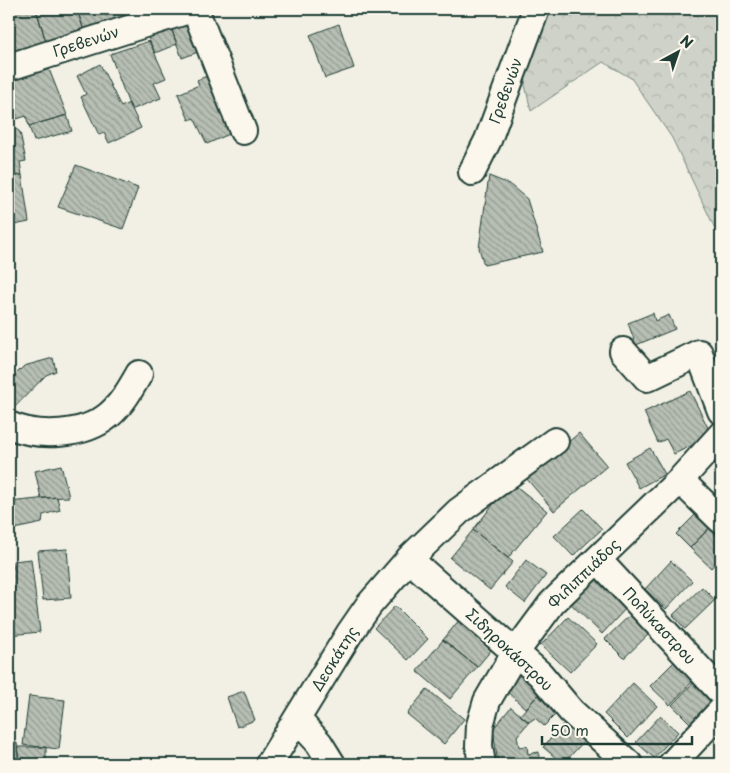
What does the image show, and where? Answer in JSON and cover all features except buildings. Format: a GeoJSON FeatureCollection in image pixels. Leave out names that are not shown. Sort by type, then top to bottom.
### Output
{"type":"FeatureCollection","features":[{"type":"Feature","properties":{"kind":"street","name":"Γρεβενών"},"geometry":{"type":"LineString","coordinates":[[9,67],[193,9]]}},
{"type":"Feature","properties":{"kind":"street"},"geometry":{"type":"LineString","coordinates":[[193,9],[243,131]]}},
{"type":"Feature","properties":{"kind":"street","name":"Γρεβενών"},"geometry":{"type":"LineString","coordinates":[[472,172],[488,140],[536,9]]}},
{"type":"Feature","properties":{"kind":"street"},"geometry":{"type":"LineString","coordinates":[[623,351],[647,378],[698,353],[721,411]]}},
{"type":"Feature","properties":{"kind":"street"},"geometry":{"type":"LineString","coordinates":[[9,424],[28,431],[52,433],[76,430],[89,426],[102,420],[115,410],[139,374]]}},
{"type":"Feature","properties":{"kind":"street","name":"Φιλιππιάδος"},"geometry":{"type":"LineString","coordinates":[[482,764],[479,735],[484,710],[492,692],[515,653],[552,603],[680,480],[721,435]]}},
{"type":"Feature","properties":{"kind":"street","name":"Δεσκάτης"},"geometry":{"type":"LineString","coordinates":[[269,764],[298,720],[349,634],[408,559],[465,507],[554,441]]}},
{"type":"Feature","properties":{"kind":"street"},"geometry":{"type":"LineString","coordinates":[[680,480],[721,520]]}},
{"type":"Feature","properties":{"kind":"street","name":"Σιδηροκάστρου"},"geometry":{"type":"LineString","coordinates":[[408,559],[540,674],[571,711],[629,764]]}},
{"type":"Feature","properties":{"kind":"street","name":"Πολύκαστρου"},"geometry":{"type":"LineString","coordinates":[[598,560],[721,692]]}},
{"type":"Feature","properties":{"kind":"street"},"geometry":{"type":"LineString","coordinates":[[672,764],[721,711]]}},
{"type":"Feature","properties":{"kind":"street"},"geometry":{"type":"LineString","coordinates":[[298,720],[319,743],[332,764]]}},
{"type":"Feature","properties":{"kind":"green space"},"geometry":{"type":"Polygon","coordinates":[[[544,9],[717,10],[721,23],[721,241],[672,138],[631,78],[603,62],[531,111],[525,85],[526,61],[544,9]]]}}]}
